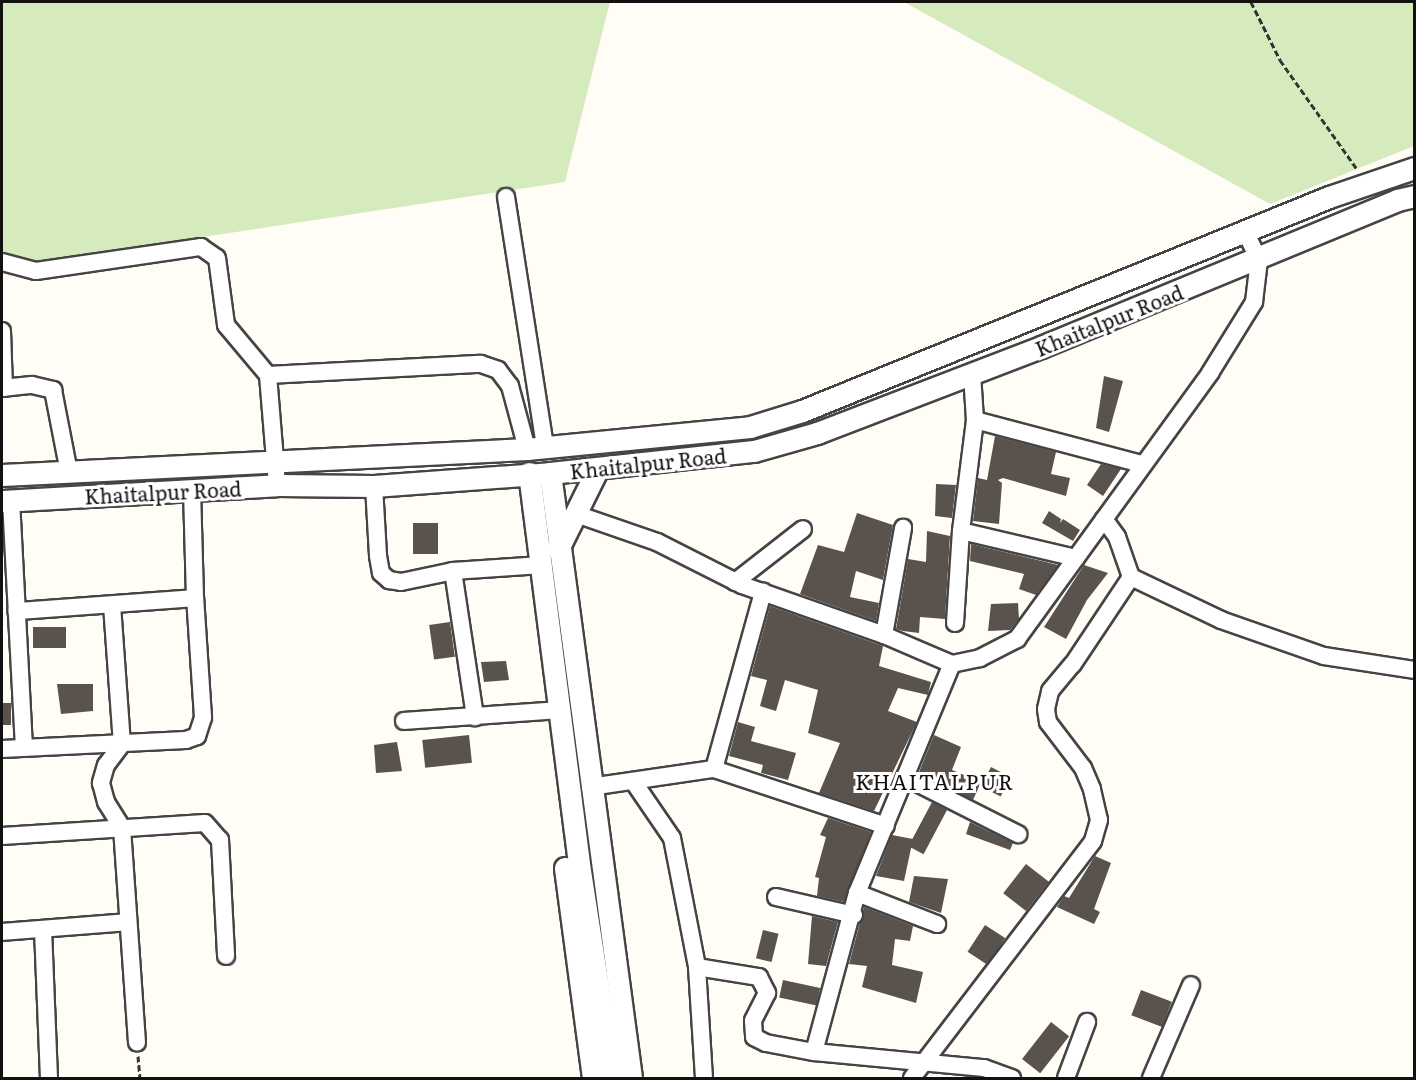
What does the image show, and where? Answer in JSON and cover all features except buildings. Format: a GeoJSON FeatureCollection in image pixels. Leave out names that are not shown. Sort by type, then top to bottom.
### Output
{"type":"FeatureCollection","features":[{"type":"Feature","properties":{"kind":"street","name":"Khaitalpur Road"},"geometry":{"type":"LineString","coordinates":[[2,475],[536,447],[698,435],[761,424],[813,407],[1386,175],[1414,168]]}},
{"type":"Feature","properties":{"kind":"street","name":"Khaitalpur Road"},"geometry":{"type":"LineString","coordinates":[[6,501],[277,485],[374,486],[598,468],[754,451],[817,433],[1259,260],[1397,200],[1414,196]]}},
{"type":"Feature","properties":{"kind":"street"},"geometry":{"type":"LineString","coordinates":[[506,197],[536,447]]}},
{"type":"Feature","properties":{"kind":"street"},"geometry":{"type":"LineString","coordinates":[[576,514],[657,542],[735,582],[884,635],[952,664],[980,658],[1017,639],[1210,373],[1254,302],[1259,260],[1246,233]]}},
{"type":"Feature","properties":{"kind":"street"},"geometry":{"type":"LineString","coordinates":[[2,262],[36,271],[201,247],[217,258],[226,324],[268,375],[277,485]]}},
{"type":"Feature","properties":{"kind":"street"},"geometry":{"type":"LineString","coordinates":[[2,332],[3,388],[32,385],[53,390],[69,472]]}},
{"type":"Feature","properties":{"kind":"street"},"geometry":{"type":"LineString","coordinates":[[268,375],[482,364],[498,370],[510,386],[536,447]]}},
{"type":"Feature","properties":{"kind":"street"},"geometry":{"type":"LineString","coordinates":[[955,624],[961,531],[975,420],[972,373]]}},
{"type":"Feature","properties":{"kind":"street"},"geometry":{"type":"LineString","coordinates":[[975,420],[1142,464]]}},
{"type":"Feature","properties":{"kind":"street"},"geometry":{"type":"LineString","coordinates":[[558,549],[598,468]]}},
{"type":"Feature","properties":{"kind":"street"},"geometry":{"type":"LineString","coordinates":[[539,473],[558,549],[632,1078]]}},
{"type":"Feature","properties":{"kind":"street"},"geometry":{"type":"LineString","coordinates":[[539,473],[542,565],[573,822],[612,1078]]}},
{"type":"Feature","properties":{"kind":"street"},"geometry":{"type":"LineString","coordinates":[[374,486],[381,573],[401,582],[453,571],[542,565]]}},
{"type":"Feature","properties":{"kind":"street"},"geometry":{"type":"LineString","coordinates":[[2,749],[122,744],[197,736],[204,717],[195,598],[192,490]]}},
{"type":"Feature","properties":{"kind":"street"},"geometry":{"type":"LineString","coordinates":[[6,501],[16,611],[24,748]]}},
{"type":"Feature","properties":{"kind":"street"},"geometry":{"type":"LineString","coordinates":[[1104,519],[1117,537],[1131,578],[1221,620],[1324,656],[1414,670]]}},
{"type":"Feature","properties":{"kind":"street"},"geometry":{"type":"LineString","coordinates":[[884,635],[903,528]]}},
{"type":"Feature","properties":{"kind":"street"},"geometry":{"type":"LineString","coordinates":[[735,582],[803,529]]}},
{"type":"Feature","properties":{"kind":"street"},"geometry":{"type":"LineString","coordinates":[[961,531],[1076,558]]}},
{"type":"Feature","properties":{"kind":"street"},"geometry":{"type":"LineString","coordinates":[[453,571],[475,717]]}},
{"type":"Feature","properties":{"kind":"street"},"geometry":{"type":"LineString","coordinates":[[912,1078],[926,1064],[1093,841],[1099,820],[1092,789],[1083,768],[1048,722],[1046,709],[1050,691],[1073,664],[1131,578]]}},
{"type":"Feature","properties":{"kind":"street"},"geometry":{"type":"LineString","coordinates":[[714,769],[763,592]]}},
{"type":"Feature","properties":{"kind":"street"},"geometry":{"type":"LineString","coordinates":[[16,611],[195,598]]}},
{"type":"Feature","properties":{"kind":"street"},"geometry":{"type":"LineString","coordinates":[[112,605],[122,744],[106,765],[101,783],[106,802],[122,828],[137,1042]]}},
{"type":"Feature","properties":{"kind":"street"},"geometry":{"type":"LineString","coordinates":[[814,1052],[854,915],[857,893],[952,664]]}},
{"type":"Feature","properties":{"kind":"street"},"geometry":{"type":"LineString","coordinates":[[404,721],[560,710]]}},
{"type":"Feature","properties":{"kind":"street"},"geometry":{"type":"LineString","coordinates":[[590,787],[714,769],[886,826]]}},
{"type":"Feature","properties":{"kind":"street"},"geometry":{"type":"LineString","coordinates":[[906,777],[1018,834]]}},
{"type":"Feature","properties":{"kind":"street"},"geometry":{"type":"LineString","coordinates":[[633,781],[672,838],[697,967],[704,1078]]}},
{"type":"Feature","properties":{"kind":"street"},"geometry":{"type":"LineString","coordinates":[[590,787],[608,836],[646,1078]]}},
{"type":"Feature","properties":{"kind":"street"},"geometry":{"type":"LineString","coordinates":[[573,822],[565,862],[593,1078]]}},
{"type":"Feature","properties":{"kind":"street"},"geometry":{"type":"LineString","coordinates":[[2,836],[205,823],[220,840],[226,956]]}},
{"type":"Feature","properties":{"kind":"street"},"geometry":{"type":"LineString","coordinates":[[857,893],[937,924]]}},
{"type":"Feature","properties":{"kind":"street"},"geometry":{"type":"LineString","coordinates":[[776,897],[854,915]]}},
{"type":"Feature","properties":{"kind":"street"},"geometry":{"type":"LineString","coordinates":[[2,932],[128,922]]}},
{"type":"Feature","properties":{"kind":"street"},"geometry":{"type":"LineString","coordinates":[[43,929],[49,1078]]}},
{"type":"Feature","properties":{"kind":"street"},"geometry":{"type":"LineString","coordinates":[[697,967],[759,977],[766,993],[753,1022],[753,1036],[781,1047],[926,1064],[984,1068],[1012,1078]]}},
{"type":"Feature","properties":{"kind":"street"},"geometry":{"type":"LineString","coordinates":[[1151,1078],[1191,985]]}},
{"type":"Feature","properties":{"kind":"street"},"geometry":{"type":"LineString","coordinates":[[1066,1078],[1088,1022]]}},
{"type":"Feature","properties":{"kind":"path"},"geometry":{"type":"LineString","coordinates":[[1251,2],[1280,60],[1356,168]]}},
{"type":"Feature","properties":{"kind":"path"},"geometry":{"type":"LineString","coordinates":[[137,1042],[140,1078]]}},
{"type":"Feature","properties":{"kind":"green space"},"geometry":{"type":"Polygon","coordinates":[[[2,2],[610,2],[565,182],[38,262],[2,252],[2,2]]]}},
{"type":"Feature","properties":{"kind":"green space"},"geometry":{"type":"Polygon","coordinates":[[[904,2],[1414,2],[1414,146],[1270,204],[904,2]]]}},
{"type":"Feature","properties":{"kind":"district","name":"KHAITALPUR"},"geometry":{"type":"Point","coordinates":[935,781]}}]}
